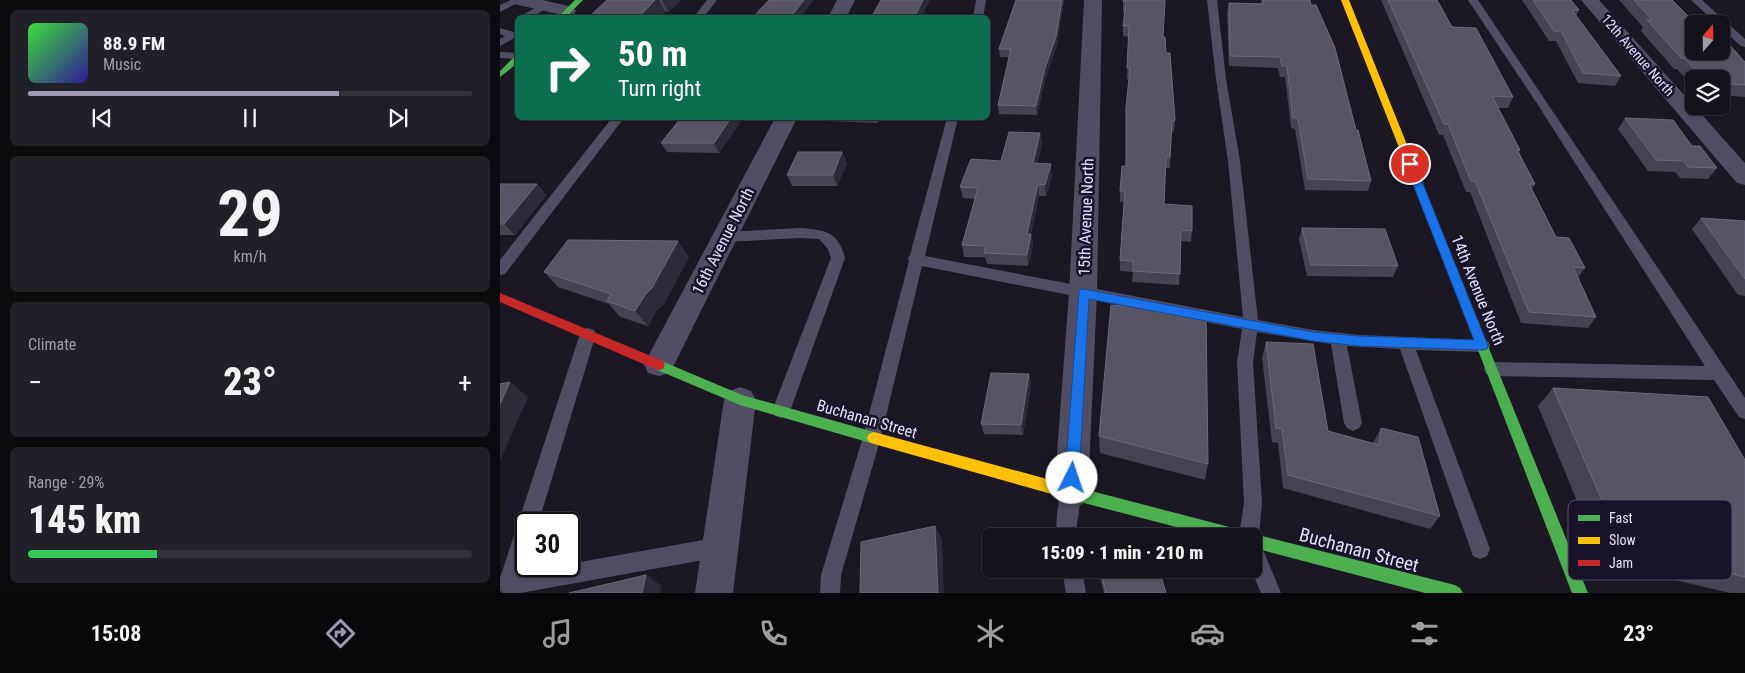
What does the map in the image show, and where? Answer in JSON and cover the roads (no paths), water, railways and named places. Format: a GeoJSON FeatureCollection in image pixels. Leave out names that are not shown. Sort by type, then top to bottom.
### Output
{"type":"FeatureCollection","features":[{"type":"Feature","properties":{"kind":"street"},"geometry":{"type":"LineString","coordinates":[[519,0],[569,10]]}},
{"type":"Feature","properties":{"kind":"street"},"geometry":{"type":"LineString","coordinates":[[838,15],[846,0]]}},
{"type":"Feature","properties":{"kind":"street","name":"15th Avenue North"},"geometry":{"type":"LineString","coordinates":[[1071,493],[1083,293],[1093,0]]}},
{"type":"Feature","properties":{"kind":"street","name":"14th Avenue North"},"geometry":{"type":"LineString","coordinates":[[1345,0],[1568,562]]}},
{"type":"Feature","properties":{"kind":"street","name":"12th Avenue North"},"geometry":{"type":"LineString","coordinates":[[1590,0],[1745,178]]}},
{"type":"Feature","properties":{"kind":"street"},"geometry":{"type":"LineString","coordinates":[[500,75],[515,60]]}},
{"type":"Feature","properties":{"kind":"street","name":"16th Avenue North"},"geometry":{"type":"LineString","coordinates":[[659,364],[785,120]]}},
{"type":"Feature","properties":{"kind":"street","name":"Buchanan Street"},"geometry":{"type":"LineString","coordinates":[[500,297],[740,400],[1071,493],[1206,528]]}},
{"type":"Feature","properties":{"kind":"street"},"geometry":{"type":"LineString","coordinates":[[714,593],[740,400]]}},
{"type":"Feature","properties":{"kind":"street","name":"Buchanan Street"},"geometry":{"type":"LineString","coordinates":[[1262,543],[1455,593]]}},
{"type":"Feature","properties":{"kind":"street","name":"14th Avenue North"},"geometry":{"type":"LineString","coordinates":[[1575,580],[1580,593]]}},
{"type":"Feature","properties":{"kind":"lane"},"geometry":{"type":"LineString","coordinates":[[500,8],[519,0]]}},
{"type":"Feature","properties":{"kind":"lane"},"geometry":{"type":"LineString","coordinates":[[700,15],[712,0]]}},
{"type":"Feature","properties":{"kind":"lane"},"geometry":{"type":"LineString","coordinates":[[978,15],[981,0]]}},
{"type":"Feature","properties":{"kind":"lane"},"geometry":{"type":"LineString","coordinates":[[1212,0],[1221,79],[1234,161],[1251,323],[1245,362],[1253,503],[1250,528]]}},
{"type":"Feature","properties":{"kind":"lane"},"geometry":{"type":"LineString","coordinates":[[1473,0],[1524,73],[1745,412]]}},
{"type":"Feature","properties":{"kind":"lane"},"geometry":{"type":"LineString","coordinates":[[1696,0],[1745,44]]}},
{"type":"Feature","properties":{"kind":"lane"},"geometry":{"type":"LineString","coordinates":[[528,15],[544,6]]}},
{"type":"Feature","properties":{"kind":"lane"},"geometry":{"type":"LineString","coordinates":[[500,30],[515,22]]}},
{"type":"Feature","properties":{"kind":"lane"},"geometry":{"type":"LineString","coordinates":[[500,30],[513,35],[500,43]]}},
{"type":"Feature","properties":{"kind":"lane"},"geometry":{"type":"LineString","coordinates":[[500,55],[515,57]]}},
{"type":"Feature","properties":{"kind":"lane"},"geometry":{"type":"LineString","coordinates":[[500,270],[616,120]]}},
{"type":"Feature","properties":{"kind":"lane"},"geometry":{"type":"LineString","coordinates":[[830,593],[831,575],[872,437],[951,120]]}},
{"type":"Feature","properties":{"kind":"lane"},"geometry":{"type":"LineString","coordinates":[[725,238],[800,233],[823,235],[835,247],[838,258],[781,411]]}},
{"type":"Feature","properties":{"kind":"lane"},"geometry":{"type":"LineString","coordinates":[[916,259],[1083,293],[1313,336],[1338,339],[1482,346]]}},
{"type":"Feature","properties":{"kind":"lane"},"geometry":{"type":"LineString","coordinates":[[532,512],[588,334]]}},
{"type":"Feature","properties":{"kind":"lane"},"geometry":{"type":"LineString","coordinates":[[1338,339],[1353,423]]}},
{"type":"Feature","properties":{"kind":"lane"},"geometry":{"type":"LineString","coordinates":[[1406,343],[1480,549]]}},
{"type":"Feature","properties":{"kind":"lane"},"geometry":{"type":"LineString","coordinates":[[1492,369],[1718,373]]}},
{"type":"Feature","properties":{"kind":"lane"},"geometry":{"type":"LineString","coordinates":[[1066,528],[1071,493]]}},
{"type":"Feature","properties":{"kind":"lane"},"geometry":{"type":"LineString","coordinates":[[580,572],[720,547]]}},
{"type":"Feature","properties":{"kind":"lane"},"geometry":{"type":"LineString","coordinates":[[515,563],[508,585],[553,577]]}},
{"type":"Feature","properties":{"kind":"lane"},"geometry":{"type":"LineString","coordinates":[[1262,571],[1271,593]]}},
{"type":"Feature","properties":{"kind":"lane"},"geometry":{"type":"LineString","coordinates":[[1074,578],[1076,593]]}}]}
